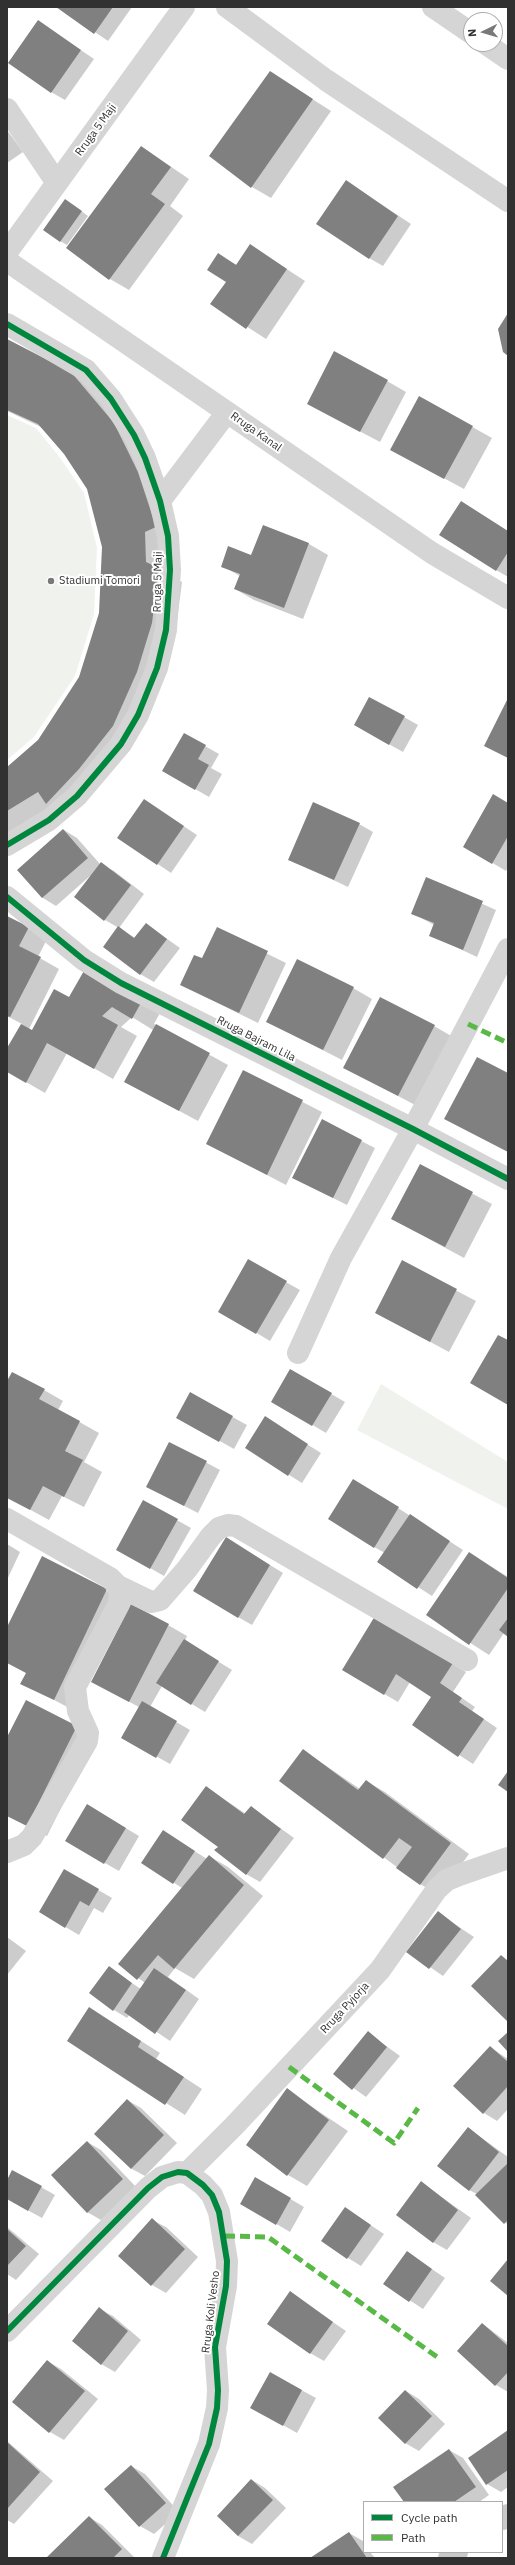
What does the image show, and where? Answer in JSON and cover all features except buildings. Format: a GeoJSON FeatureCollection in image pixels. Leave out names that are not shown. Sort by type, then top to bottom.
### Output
{"type":"FeatureCollection","features":[{"type":"Feature","properties":{"kind":"street","name":"Rruga 5 Maji"},"geometry":{"type":"LineString","coordinates":[[7,252],[184,7]]}},
{"type":"Feature","properties":{"kind":"street"},"geometry":{"type":"LineString","coordinates":[[226,7],[326,80],[508,201]]}},
{"type":"Feature","properties":{"kind":"street"},"geometry":{"type":"LineString","coordinates":[[433,7],[463,28]]}},
{"type":"Feature","properties":{"kind":"street"},"geometry":{"type":"LineString","coordinates":[[498,52],[508,59]]}},
{"type":"Feature","properties":{"kind":"street"},"geometry":{"type":"LineString","coordinates":[[7,109],[57,183]]}},
{"type":"Feature","properties":{"kind":"street","name":"Rruga Kanal"},"geometry":{"type":"LineString","coordinates":[[7,261],[432,553],[508,598]]}},
{"type":"Feature","properties":{"kind":"street","name":"Rruga 5 Maji"},"geometry":{"type":"LineString","coordinates":[[7,324],[86,370],[106,393],[134,435],[145,458],[160,501],[168,536],[170,600],[166,630],[157,668],[138,715],[121,744],[101,770],[77,796],[49,820],[7,845]]}},
{"type":"Feature","properties":{"kind":"street"},"geometry":{"type":"LineString","coordinates":[[160,501],[227,412]]}},
{"type":"Feature","properties":{"kind":"street","name":"Rruga Bajram Lila"},"geometry":{"type":"LineString","coordinates":[[7,898],[84,960],[121,983],[413,1129],[508,1180]]}},
{"type":"Feature","properties":{"kind":"street"},"geometry":{"type":"LineString","coordinates":[[298,1353],[341,1258],[413,1129],[508,949]]}},
{"type":"Feature","properties":{"kind":"street"},"geometry":{"type":"LineString","coordinates":[[7,1519],[110,1578],[118,1586],[151,1602],[160,1600],[187,1569],[219,1528],[228,1525],[236,1526],[467,1660]]}},
{"type":"Feature","properties":{"kind":"street"},"geometry":{"type":"LineString","coordinates":[[7,1852],[24,1845],[32,1837],[87,1741],[88,1733],[76,1705],[74,1687],[119,1604],[118,1586]]}},
{"type":"Feature","properties":{"kind":"street","name":"Rruga Pyjorja"},"geometry":{"type":"LineString","coordinates":[[187,2173],[234,2126],[380,1970],[437,1889],[453,1878],[508,1858]]}},
{"type":"Feature","properties":{"kind":"street"},"geometry":{"type":"LineString","coordinates":[[7,2331],[148,2188],[170,2173],[187,2173]]}},
{"type":"Feature","properties":{"kind":"street","name":"Rruga Koli Vesho"},"geometry":{"type":"LineString","coordinates":[[163,2558],[209,2444],[214,2425],[218,2390],[215,2347],[226,2286],[226,2249],[219,2212],[212,2196],[203,2185],[187,2173]]}},
{"type":"Feature","properties":{"kind":"shaded area","name":"Stadiumi Tomori"},"geometry":{"type":"Polygon","coordinates":[[[7,415],[36,428],[61,459],[84,493],[97,548],[94,614],[75,676],[34,737],[7,760],[7,415]]]}},
{"type":"Feature","properties":{"kind":"shaded area"},"geometry":{"type":"Polygon","coordinates":[[[381,1384],[508,1462],[508,1509],[357,1430],[381,1384]]]}},
{"type":"Feature","properties":{"kind":"marked path"},"geometry":{"type":"LineString","coordinates":[[468,1024],[508,1043]]}},
{"type":"Feature","properties":{"kind":"marked path"},"geometry":{"type":"LineString","coordinates":[[289,2067],[394,2143],[418,2108]]}},
{"type":"Feature","properties":{"kind":"marked path"},"geometry":{"type":"LineString","coordinates":[[225,2236],[268,2237],[440,2359]]}},
{"type":"Feature","properties":{"kind":"cycle path"},"geometry":{"type":"LineString","coordinates":[[7,324],[86,370],[111,399],[134,435],[145,458],[160,501],[168,536],[170,570],[166,630],[157,668],[138,715],[121,744],[77,796],[49,820],[7,845]]}},
{"type":"Feature","properties":{"kind":"cycle path"},"geometry":{"type":"LineString","coordinates":[[7,897],[84,960],[121,983],[413,1129],[508,1179]]}},
{"type":"Feature","properties":{"kind":"cycle path"},"geometry":{"type":"LineString","coordinates":[[7,2331],[148,2188],[162,2177],[178,2172],[187,2173],[203,2185],[212,2195],[219,2212],[227,2261],[226,2286],[215,2347],[218,2390],[217,2408],[209,2444],[163,2558]]}},
{"type":"Feature","properties":{"kind":"place","name":"Stadiumi Tomori"},"geometry":{"type":"Point","coordinates":[51,581]}}]}
